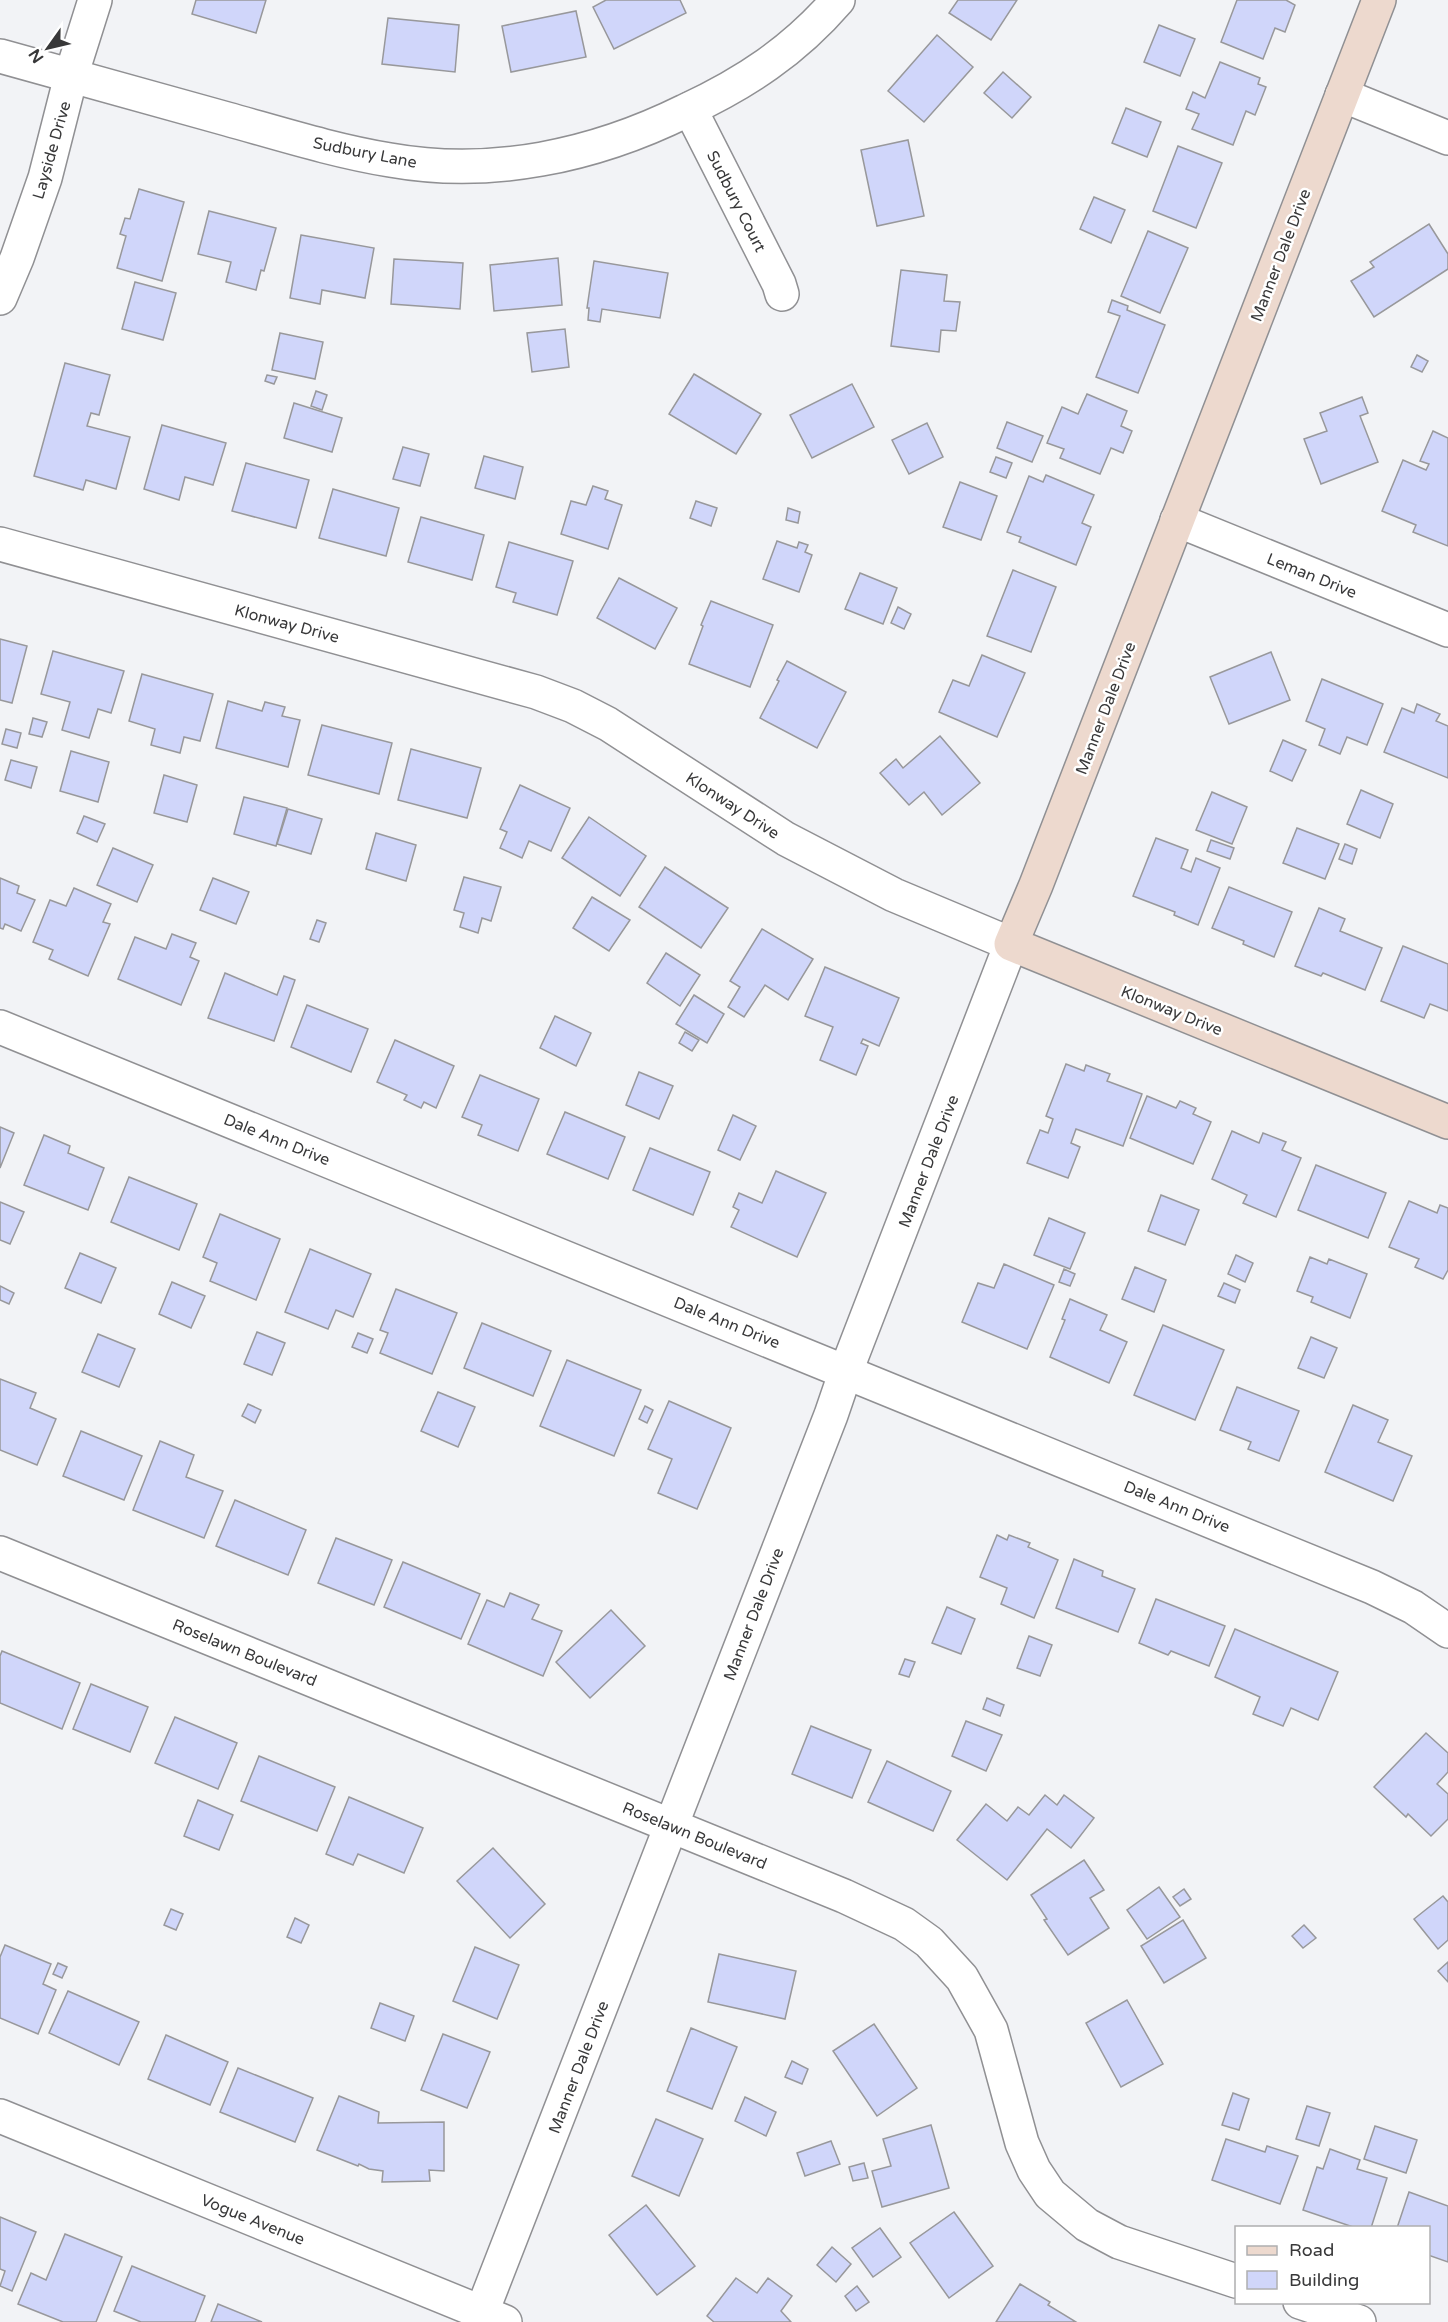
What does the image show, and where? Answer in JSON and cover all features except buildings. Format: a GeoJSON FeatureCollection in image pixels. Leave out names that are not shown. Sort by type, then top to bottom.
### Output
{"type":"FeatureCollection","features":[{"type":"Feature","properties":{"kind":"street","name":"Layside Drive"},"geometry":{"type":"LineString","coordinates":[[0,298],[17,258],[45,178],[71,76],[94,0]]}},
{"type":"Feature","properties":{"kind":"street","name":"Sudbury Lane"},"geometry":{"type":"LineString","coordinates":[[0,56],[330,147],[391,160],[472,166],[551,158],[612,142],[654,127],[737,86],[787,51],[838,0]]}},
{"type":"Feature","properties":{"kind":"street","name":"Manner Dale Drive"},"geometry":{"type":"LineString","coordinates":[[488,2319],[671,1825],[1379,0]]}},
{"type":"Feature","properties":{"kind":"street"},"geometry":{"type":"LineString","coordinates":[[1342,95],[1448,138]]}},
{"type":"Feature","properties":{"kind":"street","name":"Sudbury Court"},"geometry":{"type":"LineString","coordinates":[[690,109],[782,294]]}},
{"type":"Feature","properties":{"kind":"street","name":"Leman Drive"},"geometry":{"type":"LineString","coordinates":[[1177,520],[1448,630]]}},
{"type":"Feature","properties":{"kind":"street","name":"Klonway Drive"},"geometry":{"type":"LineString","coordinates":[[0,544],[536,692],[573,706],[608,724],[786,839],[894,895],[1448,1122]]}},
{"type":"Feature","properties":{"kind":"street","name":"Dale Ann Drive"},"geometry":{"type":"LineString","coordinates":[[0,1027],[1372,1587],[1413,1607],[1448,1631]]}},
{"type":"Feature","properties":{"kind":"street","name":"Roselawn Boulevard"},"geometry":{"type":"LineString","coordinates":[[0,1553],[671,1825],[844,1896],[904,1924],[929,1942],[962,1978],[991,2030],[1023,2143],[1034,2170],[1050,2194],[1087,2225],[1119,2242],[1235,2281]]}},
{"type":"Feature","properties":{"kind":"street","name":"Vogue Avenue"},"geometry":{"type":"LineString","coordinates":[[0,2116],[488,2319]]}},
{"type":"Feature","properties":{"kind":"street"},"geometry":{"type":"LineString","coordinates":[[1306,2304],[1359,2322]]}}]}
